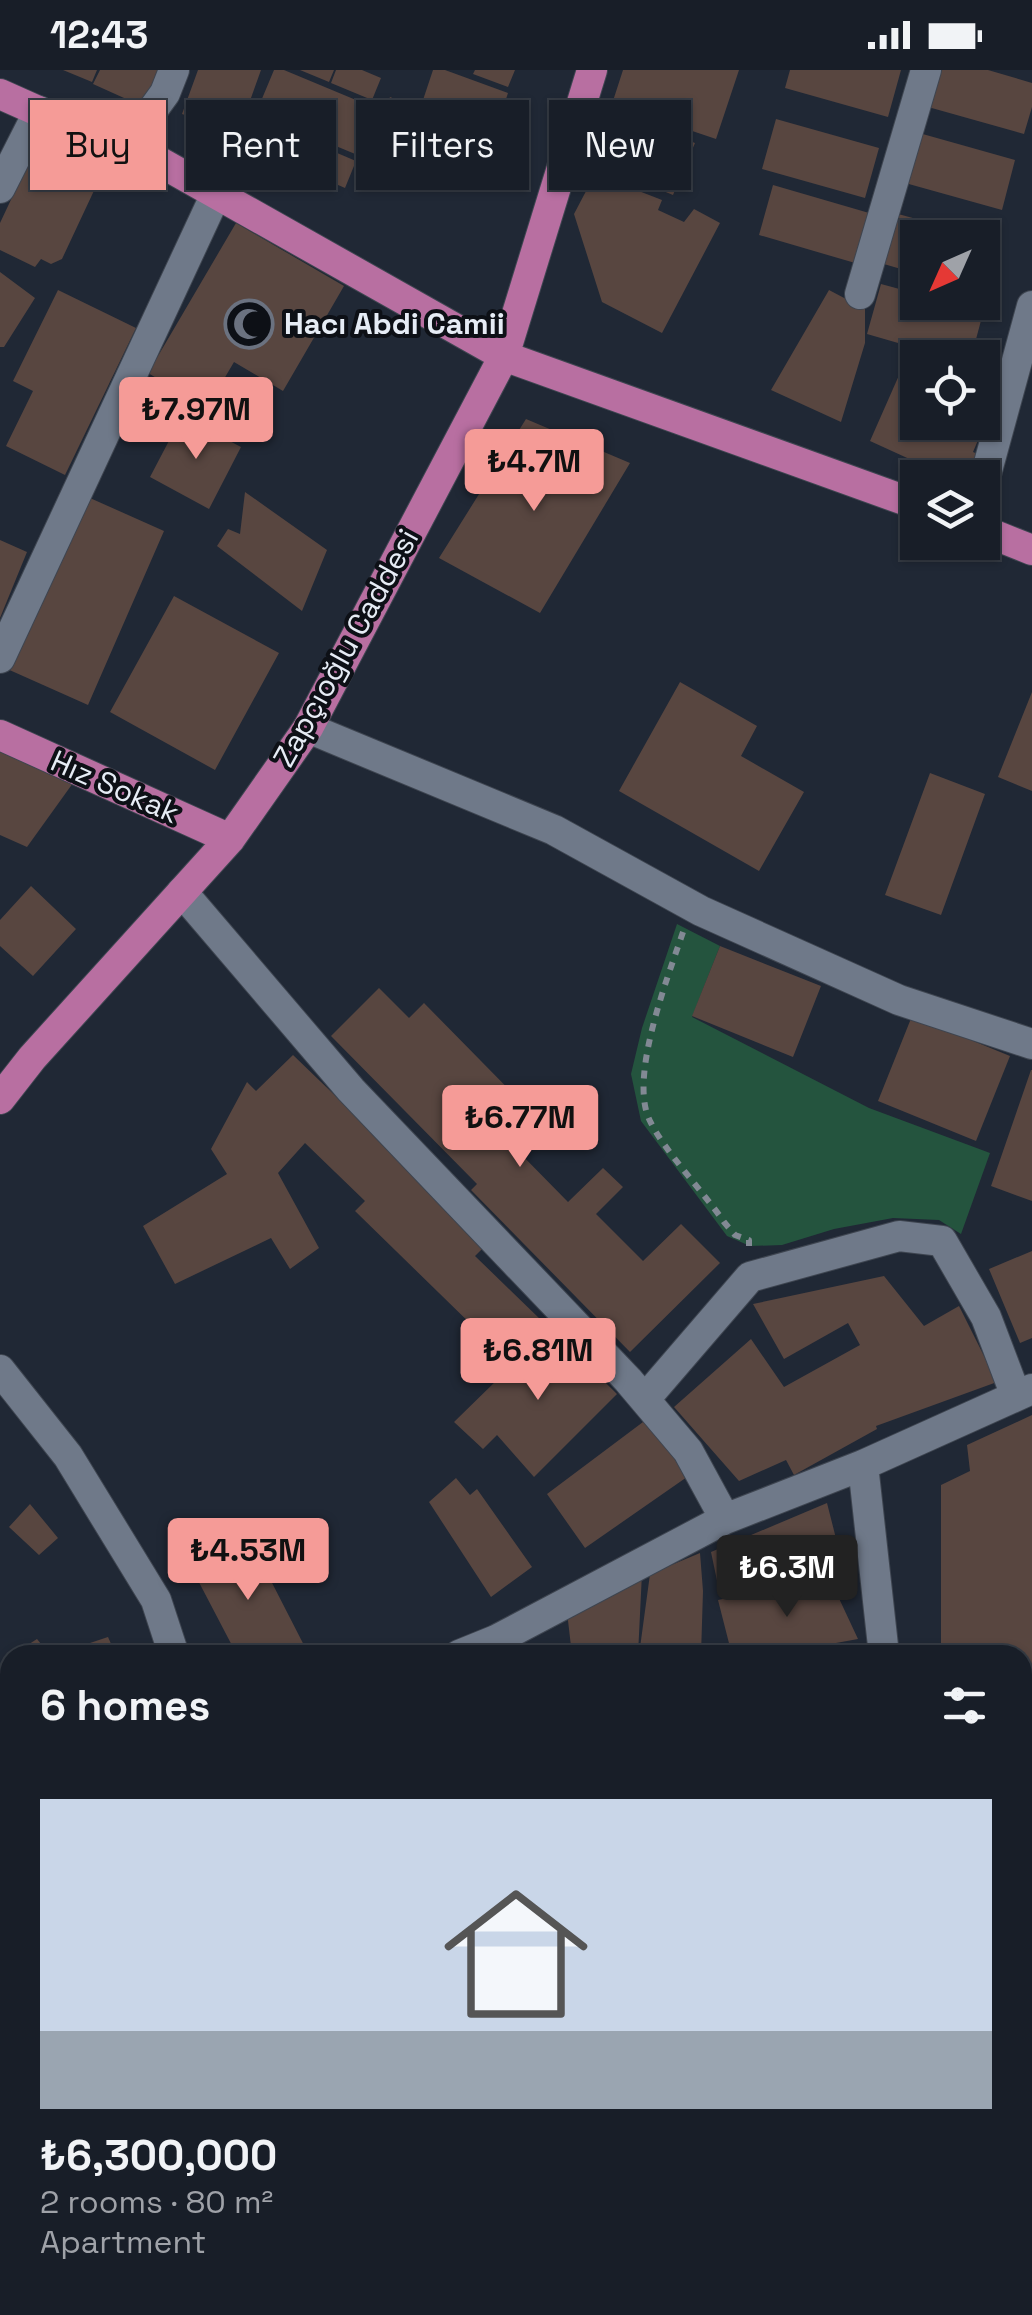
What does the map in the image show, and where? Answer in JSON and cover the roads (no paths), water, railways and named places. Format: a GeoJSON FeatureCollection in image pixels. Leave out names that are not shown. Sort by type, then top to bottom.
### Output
{"type":"FeatureCollection","features":[{"type":"Feature","properties":{"kind":"main road","name":"Zapçıoğlu Caddesi"},"geometry":{"type":"LineString","coordinates":[[0,1099],[230,839],[308,728],[504,356],[592,70]]}},
{"type":"Feature","properties":{"kind":"main road"},"geometry":{"type":"LineString","coordinates":[[0,94],[30,107]]}},
{"type":"Feature","properties":{"kind":"main road"},"geometry":{"type":"LineString","coordinates":[[166,166],[504,356],[900,499]]}},
{"type":"Feature","properties":{"kind":"main road"},"geometry":{"type":"LineString","coordinates":[[1000,537],[1032,550]]}},
{"type":"Feature","properties":{"kind":"main road","name":"Hız Sokak"},"geometry":{"type":"LineString","coordinates":[[0,735],[230,839]]}},
{"type":"Feature","properties":{"kind":"street"},"geometry":{"type":"LineString","coordinates":[[159,100],[174,70]]}},
{"type":"Feature","properties":{"kind":"street"},"geometry":{"type":"LineString","coordinates":[[860,294],[926,70]]}},
{"type":"Feature","properties":{"kind":"street"},"geometry":{"type":"LineString","coordinates":[[0,188],[30,129]]}},
{"type":"Feature","properties":{"kind":"street"},"geometry":{"type":"LineString","coordinates":[[0,658],[216,194]]}},
{"type":"Feature","properties":{"kind":"street"},"geometry":{"type":"LineString","coordinates":[[990,460],[1032,306]]}},
{"type":"Feature","properties":{"kind":"street"},"geometry":{"type":"LineString","coordinates":[[308,728],[554,830],[692,906],[898,1000],[1032,1044]]}},
{"type":"Feature","properties":{"kind":"street"},"geometry":{"type":"LineString","coordinates":[[182,892],[351,1090],[645,1400],[688,1451],[725,1520]]}},
{"type":"Feature","properties":{"kind":"street"},"geometry":{"type":"LineString","coordinates":[[484,1645],[725,1520],[863,1465],[1024,1392],[942,1240],[899,1236],[750,1277],[645,1400]]}},
{"type":"Feature","properties":{"kind":"street"},"geometry":{"type":"LineString","coordinates":[[0,1370],[68,1456],[156,1600],[171,1645]]}},
{"type":"Feature","properties":{"kind":"street"},"geometry":{"type":"LineString","coordinates":[[863,1465],[883,1645]]}},
{"type":"Feature","properties":{"kind":"place","name":"Hacı Abdi Camii"},"geometry":{"type":"Point","coordinates":[249,324]}}]}
